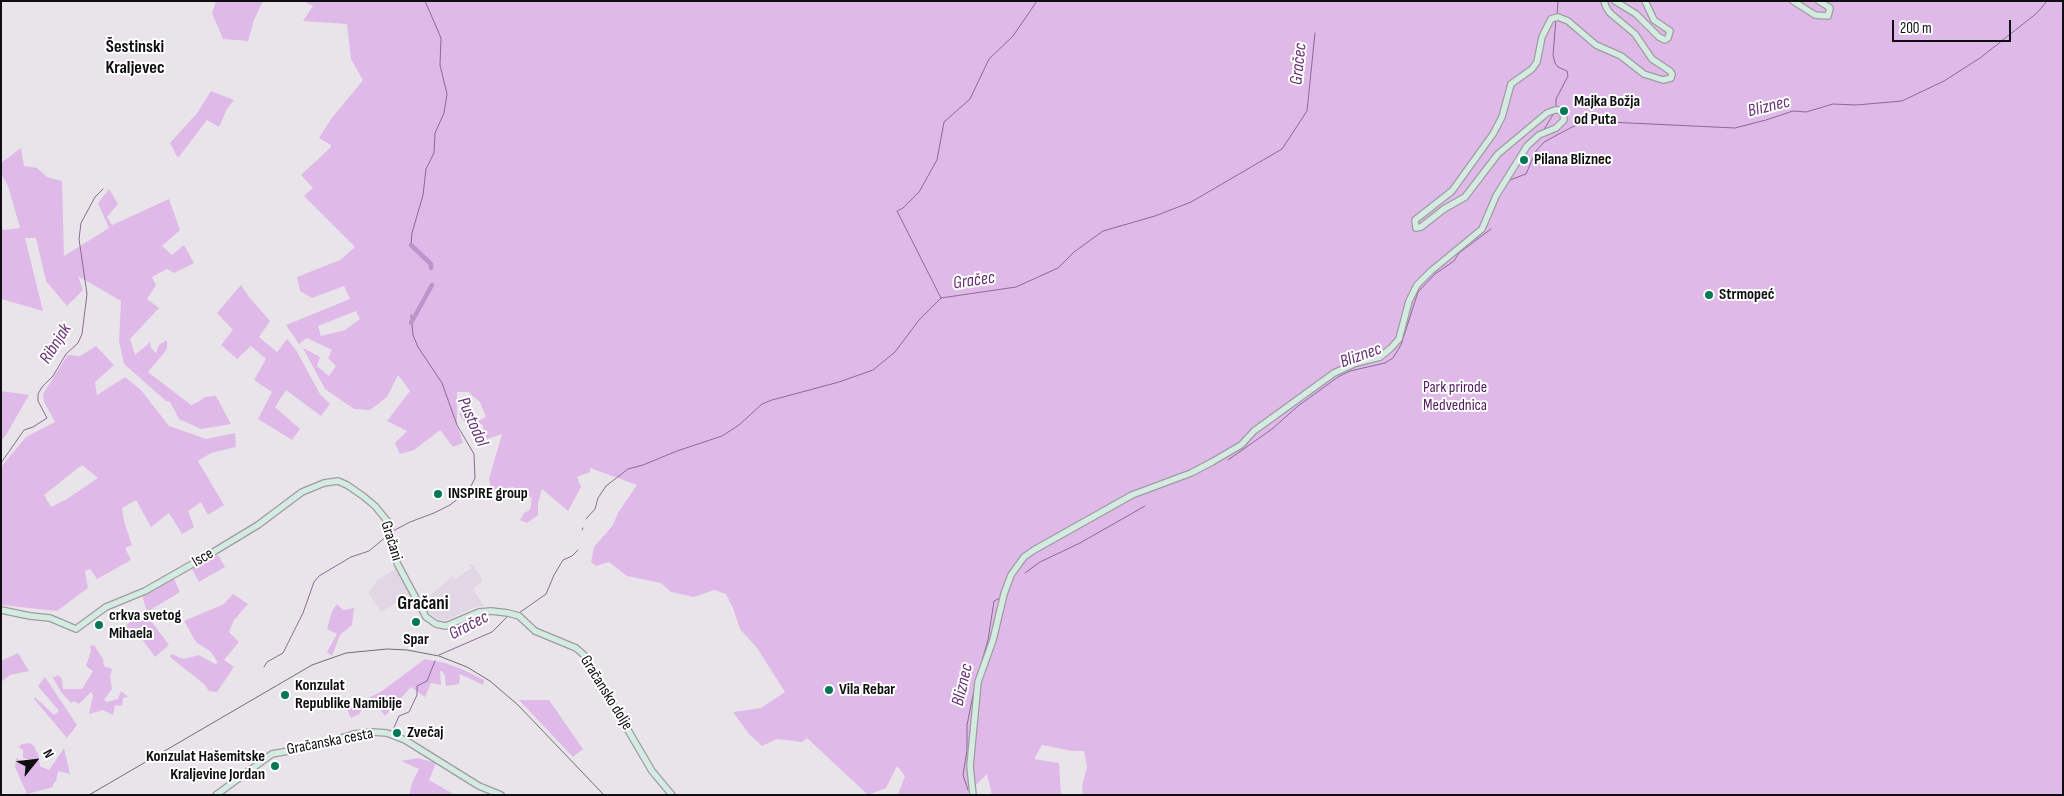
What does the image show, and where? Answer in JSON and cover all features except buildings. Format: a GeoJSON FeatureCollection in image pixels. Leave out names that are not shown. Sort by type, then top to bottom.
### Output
{"type":"FeatureCollection","features":[{"type":"Feature","properties":{"kind":"main road"},"geometry":{"type":"LineString","coordinates":[[973,795],[970,766],[978,682],[995,633],[1004,594],[1011,575],[1024,557],[1132,495],[1191,473],[1212,462],[1241,445],[1254,431],[1334,373],[1356,363],[1380,357],[1387,352],[1398,339],[1409,301],[1417,285],[1430,271],[1482,229],[1496,196],[1527,146],[1543,133],[1556,128],[1563,122],[1562,113],[1555,110],[1541,118],[1498,154],[1465,197],[1444,209],[1421,227],[1416,228],[1415,220],[1452,191],[1493,134],[1502,117],[1511,84],[1535,66],[1539,57],[1542,37],[1548,22],[1557,17],[1568,21],[1596,45],[1621,56],[1644,74],[1663,80],[1671,78],[1672,74],[1670,71],[1652,59],[1635,34],[1610,12],[1604,1]]}},
{"type":"Feature","properties":{"kind":"main road"},"geometry":{"type":"LineString","coordinates":[[1615,1],[1636,14],[1659,37],[1665,40],[1668,38],[1670,31],[1654,20],[1645,1]]}},
{"type":"Feature","properties":{"kind":"main road"},"geometry":{"type":"LineString","coordinates":[[1793,1],[1815,15],[1828,16],[1830,8],[1819,1]]}},
{"type":"Feature","properties":{"kind":"main road","name":"Gračani"},"geometry":{"type":"LineString","coordinates":[[329,481],[338,481],[352,488],[375,506],[386,518],[390,525],[397,563],[426,617],[436,624],[446,626],[482,611],[500,611],[519,616]]}},
{"type":"Feature","properties":{"kind":"main road","name":"Isce"},"geometry":{"type":"LineString","coordinates":[[1,610],[50,618],[74,629],[109,605],[145,591],[204,558],[258,525],[302,492],[329,481]]}},
{"type":"Feature","properties":{"kind":"main road","name":"Gračansko dolje"},"geometry":{"type":"LineString","coordinates":[[519,616],[535,631],[576,648],[584,655],[652,771],[672,795]]}},
{"type":"Feature","properties":{"kind":"main road","name":"Gračanska cesta"},"geometry":{"type":"LineString","coordinates":[[216,795],[272,754],[316,746],[354,734],[381,732],[405,740],[479,786],[501,795]]}},
{"type":"Feature","properties":{"kind":"shaded area"},"geometry":{"type":"Polygon","coordinates":[[[471,563],[483,580],[473,589],[484,606],[473,608],[445,621],[438,619],[427,611],[423,606],[423,601],[452,577],[455,579],[471,568],[469,565],[471,563]]]}},
{"type":"Feature","properties":{"kind":"shaded area"},"geometry":{"type":"Polygon","coordinates":[[[396,569],[410,594],[381,612],[368,593],[378,579],[396,569]]]}},
{"type":"Feature","properties":{"kind":"green space"},"geometry":{"type":"Polygon","coordinates":[[[216,1],[263,1],[254,20],[248,41],[223,39],[212,13],[216,1]]]}},
{"type":"Feature","properties":{"kind":"green space","name":"Park prirode Medvednica"},"geometry":{"type":"Polygon","coordinates":[[[303,1],[2063,1],[2063,795],[1083,795],[1082,786],[1087,767],[1084,751],[1072,751],[1042,745],[1034,759],[1059,763],[1061,795],[992,795],[987,774],[966,795],[898,795],[905,776],[897,766],[886,788],[868,795],[807,738],[802,742],[777,739],[762,746],[749,734],[733,712],[761,708],[785,692],[757,648],[740,629],[726,594],[714,590],[694,597],[671,592],[661,583],[627,576],[609,562],[596,566],[591,562],[594,547],[613,525],[618,513],[637,485],[590,468],[590,472],[577,477],[581,487],[568,511],[542,489],[538,503],[538,515],[527,523],[520,520],[524,513],[530,510],[532,498],[513,487],[492,491],[489,479],[502,434],[487,439],[482,424],[464,421],[459,414],[462,410],[481,420],[486,417],[480,402],[468,392],[457,392],[457,425],[463,443],[453,447],[440,430],[414,450],[400,454],[395,443],[407,431],[387,421],[410,391],[398,375],[387,397],[370,410],[354,409],[325,389],[303,348],[320,357],[317,366],[329,376],[336,366],[328,358],[332,350],[307,338],[299,344],[286,325],[350,299],[344,286],[312,298],[300,291],[297,277],[340,260],[355,247],[304,196],[313,188],[301,175],[331,147],[331,145],[319,138],[331,119],[363,80],[351,59],[347,24],[303,21],[313,6],[303,1]],[[356,311],[318,326],[321,336],[345,330],[360,319],[356,311]]]}},
{"type":"Feature","properties":{"kind":"green space"},"geometry":{"type":"Polygon","coordinates":[[[211,91],[234,100],[227,109],[219,127],[207,120],[178,158],[170,143],[198,112],[211,91]]]}},
{"type":"Feature","properties":{"kind":"green space"},"geometry":{"type":"Polygon","coordinates":[[[21,148],[24,166],[37,168],[47,177],[62,181],[64,256],[109,228],[98,203],[109,189],[118,204],[107,217],[112,225],[169,199],[180,230],[162,246],[172,255],[184,245],[194,263],[174,273],[167,269],[152,277],[156,285],[147,299],[159,308],[130,339],[135,355],[150,342],[151,348],[156,353],[159,345],[167,340],[167,349],[148,372],[191,405],[205,397],[216,396],[231,424],[201,429],[179,419],[170,402],[166,401],[124,364],[119,341],[121,301],[78,276],[83,290],[67,306],[46,281],[36,238],[25,238],[43,311],[1,299],[1,223],[3,230],[20,228],[8,186],[1,174],[1,163],[21,148]]]}},
{"type":"Feature","properties":{"kind":"green space"},"geometry":{"type":"Polygon","coordinates":[[[241,285],[270,321],[259,337],[277,352],[287,339],[296,350],[320,394],[330,404],[321,416],[286,390],[275,407],[300,429],[292,440],[258,419],[272,392],[254,380],[266,359],[251,346],[237,359],[221,345],[233,330],[217,313],[241,285]]]}},
{"type":"Feature","properties":{"kind":"green space"},"geometry":{"type":"Polygon","coordinates":[[[96,346],[114,365],[95,382],[97,395],[125,377],[141,390],[169,426],[206,439],[235,433],[236,447],[211,453],[198,461],[224,505],[208,515],[201,502],[188,511],[194,527],[182,534],[169,513],[151,527],[136,500],[122,508],[132,545],[125,548],[131,560],[97,579],[90,569],[85,571],[88,588],[57,611],[1,605],[1,467],[26,437],[55,422],[44,402],[43,394],[67,356],[80,356],[96,346]],[[82,465],[44,495],[51,507],[67,499],[98,478],[82,465]]]}},
{"type":"Feature","properties":{"kind":"green space"},"geometry":{"type":"Polygon","coordinates":[[[1,391],[29,395],[1,441],[1,391]]]}},
{"type":"Feature","properties":{"kind":"green space"},"geometry":{"type":"Polygon","coordinates":[[[218,555],[225,567],[199,582],[192,569],[218,555]]]}},
{"type":"Feature","properties":{"kind":"green space"},"geometry":{"type":"Polygon","coordinates":[[[174,579],[180,592],[147,612],[142,595],[174,579]]]}},
{"type":"Feature","properties":{"kind":"green space"},"geometry":{"type":"Polygon","coordinates":[[[233,594],[248,604],[234,620],[229,632],[239,642],[224,660],[234,667],[217,692],[209,691],[204,684],[170,657],[171,654],[184,659],[199,655],[215,664],[218,663],[211,652],[196,642],[184,621],[224,604],[233,594]]]}},
{"type":"Feature","properties":{"kind":"green space"},"geometry":{"type":"Polygon","coordinates":[[[337,604],[343,610],[354,608],[352,625],[340,635],[332,656],[327,652],[337,634],[327,629],[332,611],[337,604]]]}},
{"type":"Feature","properties":{"kind":"green space"},"geometry":{"type":"Polygon","coordinates":[[[146,614],[169,645],[155,657],[139,635],[136,636],[125,626],[137,617],[138,619],[146,614]]]}},
{"type":"Feature","properties":{"kind":"green space"},"geometry":{"type":"Polygon","coordinates":[[[94,645],[103,659],[104,666],[112,669],[110,676],[112,689],[104,700],[107,702],[118,699],[121,691],[128,697],[123,698],[122,706],[115,705],[113,715],[103,710],[89,714],[93,695],[91,692],[79,704],[74,701],[71,703],[61,692],[52,676],[58,675],[62,679],[63,689],[82,689],[93,671],[86,666],[91,651],[90,646],[94,645]]]}},
{"type":"Feature","properties":{"kind":"green space"},"geometry":{"type":"Polygon","coordinates":[[[18,653],[29,671],[10,675],[1,682],[1,661],[18,653]]]}},
{"type":"Feature","properties":{"kind":"green space"},"geometry":{"type":"Polygon","coordinates":[[[425,659],[445,663],[464,670],[484,680],[483,685],[460,674],[459,684],[446,686],[445,676],[440,671],[441,685],[431,683],[425,697],[411,687],[385,716],[376,704],[365,710],[363,708],[359,714],[351,718],[347,709],[382,691],[425,659]]]}},
{"type":"Feature","properties":{"kind":"green space"},"geometry":{"type":"Polygon","coordinates":[[[45,677],[77,725],[67,738],[34,699],[35,697],[54,715],[59,711],[38,686],[45,677]]]}},
{"type":"Feature","properties":{"kind":"green space"},"geometry":{"type":"Polygon","coordinates":[[[519,700],[549,700],[583,749],[573,757],[519,700]]]}},
{"type":"Feature","properties":{"kind":"green space"},"geometry":{"type":"Polygon","coordinates":[[[30,743],[38,753],[40,766],[49,770],[64,748],[70,774],[58,771],[53,787],[27,794],[15,767],[16,758],[26,764],[32,764],[32,760],[23,758],[23,750],[18,747],[22,744],[30,743]]]}},
{"type":"Feature","properties":{"kind":"green space"},"geometry":{"type":"Polygon","coordinates":[[[418,758],[436,763],[429,780],[455,795],[409,795],[413,780],[419,769],[401,761],[418,758]]]}},
{"type":"Feature","properties":{"kind":"waterway","name":"Pustodol"},"geometry":{"type":"LineString","coordinates":[[411,245],[412,233],[423,195],[426,169],[434,153],[435,133],[444,113],[447,94],[440,65],[441,38],[425,1]]}},
{"type":"Feature","properties":{"kind":"waterway"},"geometry":{"type":"LineString","coordinates":[[941,298],[897,211],[903,208],[919,192],[937,160],[944,122],[970,99],[989,59],[1013,36],[1037,1]]}},
{"type":"Feature","properties":{"kind":"waterway"},"geometry":{"type":"LineString","coordinates":[[1557,15],[1558,1]]}},
{"type":"Feature","properties":{"kind":"waterway","name":"Bliznec"},"geometry":{"type":"LineString","coordinates":[[1505,187],[1510,180],[1526,174],[1536,151],[1544,142],[1588,121],[1735,128],[1793,111],[1806,112],[1833,104],[1856,105],[1902,101],[1944,81],[1980,58],[2037,13],[2047,1]]}},
{"type":"Feature","properties":{"kind":"waterway"},"geometry":{"type":"LineString","coordinates":[[1556,19],[1553,55],[1555,63],[1558,67],[1567,71],[1568,76],[1556,99],[1556,107]]}},
{"type":"Feature","properties":{"kind":"waterway","name":"Gračec"},"geometry":{"type":"LineString","coordinates":[[586,519],[595,509],[598,498],[606,486],[628,469],[722,436],[739,425],[762,404],[839,382],[873,370],[895,352],[919,320],[941,298],[1016,287],[1058,268],[1074,252],[1103,231],[1155,216],[1191,202],[1282,149],[1307,111],[1315,33]]}},
{"type":"Feature","properties":{"kind":"waterway"},"geometry":{"type":"LineString","coordinates":[[1543,131],[1554,113]]}},
{"type":"Feature","properties":{"kind":"waterway","name":"Ribnjak"},"geometry":{"type":"LineString","coordinates":[[1,463],[24,430],[33,427],[47,418],[38,401],[38,394],[53,376],[66,354],[78,343],[82,334],[87,294],[79,239],[81,223],[95,197],[103,189]]}},
{"type":"Feature","properties":{"kind":"waterway","name":"Bliznec"},"geometry":{"type":"LineString","coordinates":[[1228,460],[1272,429],[1298,406],[1338,377],[1350,371],[1385,363],[1393,358],[1401,345],[1418,292],[1435,274],[1454,261],[1459,253],[1491,229]]}},
{"type":"Feature","properties":{"kind":"waterway"},"geometry":{"type":"LineString","coordinates":[[411,245],[431,264],[431,268]]}},
{"type":"Feature","properties":{"kind":"waterway"},"geometry":{"type":"LineString","coordinates":[[411,323],[432,285]]}},
{"type":"Feature","properties":{"kind":"waterway","name":"Pustodol"},"geometry":{"type":"LineString","coordinates":[[393,531],[450,505],[469,490],[475,478],[474,454],[457,425],[442,383],[418,347],[413,335],[411,315]]}},
{"type":"Feature","properties":{"kind":"waterway","name":"Bliznec"},"geometry":{"type":"LineString","coordinates":[[1025,573],[1040,562],[1080,543],[1145,506]]}},
{"type":"Feature","properties":{"kind":"waterway","name":"Pustodol"},"geometry":{"type":"LineString","coordinates":[[264,667],[267,662],[283,653],[303,613],[314,582],[319,576],[351,557],[369,551],[387,536]]}},
{"type":"Feature","properties":{"kind":"waterway","name":"Gračec"},"geometry":{"type":"LineString","coordinates":[[519,613],[546,594],[563,560],[572,556],[578,550]]}},
{"type":"Feature","properties":{"kind":"waterway","name":"Bliznec"},"geometry":{"type":"LineString","coordinates":[[979,671],[988,640],[994,601],[1000,598]]}},
{"type":"Feature","properties":{"kind":"waterway","name":"Gračec"},"geometry":{"type":"LineString","coordinates":[[439,655],[492,632],[508,616]]}},
{"type":"Feature","properties":{"kind":"waterway","name":"Gračec"},"geometry":{"type":"LineString","coordinates":[[393,730],[399,716],[409,712],[417,695],[417,686],[427,681],[435,661]]}},
{"type":"Feature","properties":{"kind":"waterway","name":"Bliznec"},"geometry":{"type":"LineString","coordinates":[[968,790],[963,775],[967,750],[967,725],[975,685]]}},
{"type":"Feature","properties":{"kind":"tram line"},"geometry":{"type":"LineString","coordinates":[[89,795],[312,665],[346,653],[387,649],[407,650],[439,656],[467,667],[490,681],[518,705],[604,795]]}},
{"type":"Feature","properties":{"kind":"place","name":"Majka Božja od Puta"},"geometry":{"type":"Point","coordinates":[1564,111]}},
{"type":"Feature","properties":{"kind":"place","name":"Pilana Bliznec"},"geometry":{"type":"Point","coordinates":[1524,160]}},
{"type":"Feature","properties":{"kind":"place","name":"Strmopeć"},"geometry":{"type":"Point","coordinates":[1709,295]}},
{"type":"Feature","properties":{"kind":"place","name":"INSPIRE group"},"geometry":{"type":"Point","coordinates":[438,494]}},
{"type":"Feature","properties":{"kind":"place","name":"Spar"},"geometry":{"type":"Point","coordinates":[416,622]}},
{"type":"Feature","properties":{"kind":"place","name":"crkva svetog Mihaela"},"geometry":{"type":"Point","coordinates":[99,625]}},
{"type":"Feature","properties":{"kind":"place","name":"Vila Rebar"},"geometry":{"type":"Point","coordinates":[829,690]}},
{"type":"Feature","properties":{"kind":"place","name":"Konzulat Republike Namibije"},"geometry":{"type":"Point","coordinates":[285,695]}},
{"type":"Feature","properties":{"kind":"place","name":"Zvečaj"},"geometry":{"type":"Point","coordinates":[397,733]}},
{"type":"Feature","properties":{"kind":"place","name":"Konzulat Hašemitske Kraljevine Jordan"},"geometry":{"type":"Point","coordinates":[275,766]}},
{"type":"Feature","properties":{"kind":"district","name":"Šestinski Kraljevec"},"geometry":{"type":"Point","coordinates":[135,57]}},
{"type":"Feature","properties":{"kind":"district","name":"Gračani"},"geometry":{"type":"Point","coordinates":[423,604]}}]}
